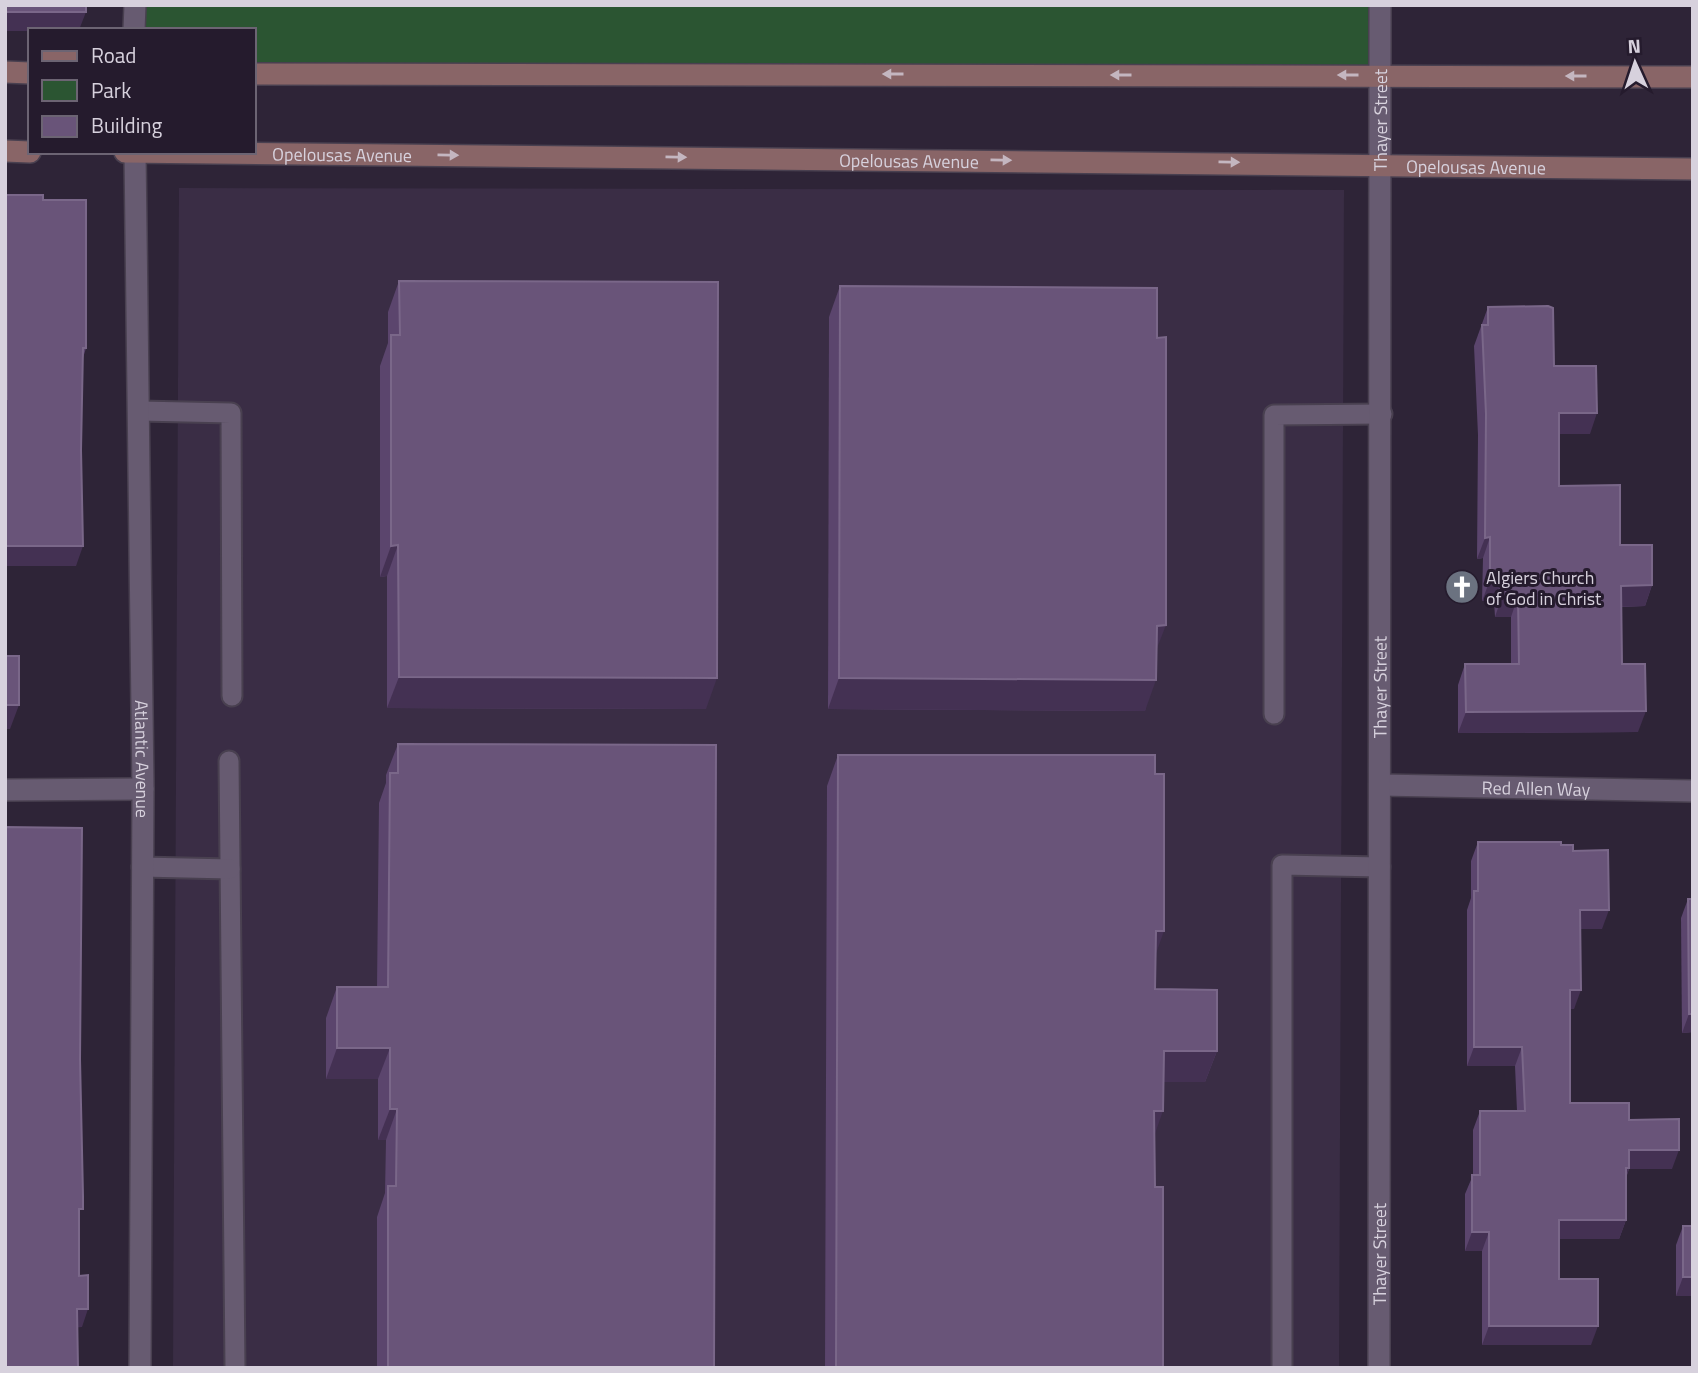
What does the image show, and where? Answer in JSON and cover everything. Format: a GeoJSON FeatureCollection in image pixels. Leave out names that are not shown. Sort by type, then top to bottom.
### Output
{"type":"FeatureCollection","features":[{"type":"Feature","properties":{"kind":"street"},"geometry":{"type":"LineString","coordinates":[[134,28],[135,5]]}},
{"type":"Feature","properties":{"kind":"street","name":"Thayer Street"},"geometry":{"type":"LineString","coordinates":[[1379,1368],[1382,414],[1380,5]]}},
{"type":"Feature","properties":{"kind":"street"},"geometry":{"type":"LineString","coordinates":[[5,72],[28,72]]}},
{"type":"Feature","properties":{"kind":"street"},"geometry":{"type":"LineString","coordinates":[[256,74],[1693,77]]}},
{"type":"Feature","properties":{"kind":"street"},"geometry":{"type":"LineString","coordinates":[[5,151],[28,152]]}},
{"type":"Feature","properties":{"kind":"street","name":"Opelousas Avenue"},"geometry":{"type":"LineString","coordinates":[[256,153],[1693,169]]}},
{"type":"Feature","properties":{"kind":"street","name":"Atlantic Avenue"},"geometry":{"type":"LineString","coordinates":[[135,154],[143,789],[140,1368]]}},
{"type":"Feature","properties":{"kind":"street","name":"Red Allen Way"},"geometry":{"type":"LineString","coordinates":[[1380,785],[1693,792]]}},
{"type":"Feature","properties":{"kind":"street"},"geometry":{"type":"LineString","coordinates":[[5,790],[143,789]]}},
{"type":"Feature","properties":{"kind":"lane"},"geometry":{"type":"LineString","coordinates":[[140,411],[231,413],[232,696]]}},
{"type":"Feature","properties":{"kind":"lane"},"geometry":{"type":"LineString","coordinates":[[1274,714],[1274,415],[1382,414]]}},
{"type":"Feature","properties":{"kind":"lane"},"geometry":{"type":"LineString","coordinates":[[229,761],[236,1368]]}},
{"type":"Feature","properties":{"kind":"lane"},"geometry":{"type":"LineString","coordinates":[[1282,1368],[1282,865],[1380,867]]}},
{"type":"Feature","properties":{"kind":"lane"},"geometry":{"type":"LineString","coordinates":[[142,867],[230,869]]}},
{"type":"Feature","properties":{"kind":"shaded area"},"geometry":{"type":"Polygon","coordinates":[[[179,188],[1344,190],[1339,1368],[173,1368],[179,188]]]}},
{"type":"Feature","properties":{"kind":"green space"},"geometry":{"type":"Polygon","coordinates":[[[135,5],[1380,5],[1380,75],[256,74],[256,28],[134,28],[135,5]]]}},
{"type":"Feature","properties":{"kind":"building"},"geometry":{"type":"Polygon","coordinates":[[[5,5],[86,5],[86,12],[5,12],[5,5]]]}},
{"type":"Feature","properties":{"kind":"building"},"geometry":{"type":"Polygon","coordinates":[[[6,195],[43,195],[43,200],[86,200],[86,348],[83,348],[81,450],[83,546],[5,546],[6,195]]]}},
{"type":"Feature","properties":{"kind":"building"},"geometry":{"type":"Polygon","coordinates":[[[399,281],[718,282],[717,678],[399,677],[398,545],[391,546],[391,335],[400,335],[399,281]]]}},
{"type":"Feature","properties":{"kind":"building"},"geometry":{"type":"Polygon","coordinates":[[[840,286],[1157,288],[1157,338],[1166,337],[1166,625],[1157,626],[1156,680],[839,678],[840,286]]]}},
{"type":"Feature","properties":{"kind":"building"},"geometry":{"type":"Polygon","coordinates":[[[1488,307],[1553,308],[1554,366],[1596,366],[1597,413],[1559,413],[1559,486],[1620,485],[1620,545],[1652,545],[1652,585],[1621,586],[1622,664],[1645,664],[1646,711],[1466,712],[1465,664],[1519,664],[1518,596],[1502,596],[1502,580],[1490,580],[1490,537],[1485,538],[1486,414],[1482,325],[1488,325],[1488,307]]]}},
{"type":"Feature","properties":{"kind":"building"},"geometry":{"type":"Polygon","coordinates":[[[5,656],[19,656],[19,705],[5,705],[5,656]]]}},
{"type":"Feature","properties":{"kind":"building"},"geometry":{"type":"Polygon","coordinates":[[[398,744],[716,745],[714,1368],[388,1368],[388,1186],[396,1186],[397,1109],[390,1109],[390,1048],[337,1048],[337,987],[388,987],[390,773],[398,773],[398,744]]]}},
{"type":"Feature","properties":{"kind":"building"},"geometry":{"type":"Polygon","coordinates":[[[838,755],[1155,755],[1155,774],[1164,774],[1164,931],[1156,931],[1155,989],[1217,990],[1217,1051],[1164,1051],[1163,1111],[1154,1111],[1155,1187],[1163,1187],[1163,1368],[836,1368],[838,755]]]}},
{"type":"Feature","properties":{"kind":"building"},"geometry":{"type":"Polygon","coordinates":[[[5,827],[82,828],[80,1059],[83,1209],[79,1209],[79,1276],[88,1275],[88,1309],[77,1309],[78,1368],[5,1368],[5,827]]]}},
{"type":"Feature","properties":{"kind":"building"},"geometry":{"type":"Polygon","coordinates":[[[1478,842],[1561,842],[1561,845],[1573,845],[1573,851],[1608,850],[1609,910],[1580,910],[1581,990],[1570,990],[1570,1103],[1629,1103],[1629,1120],[1679,1119],[1679,1150],[1629,1150],[1629,1168],[1626,1168],[1626,1220],[1559,1220],[1559,1279],[1598,1279],[1598,1326],[1489,1326],[1489,1232],[1472,1232],[1472,1175],[1480,1175],[1480,1111],[1525,1111],[1522,1047],[1474,1047],[1474,891],[1478,891],[1478,842]]]}},
{"type":"Feature","properties":{"kind":"building"},"geometry":{"type":"Polygon","coordinates":[[[1688,899],[1693,899],[1693,1014],[1689,1014],[1688,899]]]}},
{"type":"Feature","properties":{"kind":"building"},"geometry":{"type":"Polygon","coordinates":[[[1683,1226],[1693,1226],[1693,1277],[1683,1277],[1683,1226]]]}},
{"type":"Feature","properties":{"kind":"place","name":"Algiers Church of God in Christ"},"geometry":{"type":"Point","coordinates":[1462,587]}}]}
